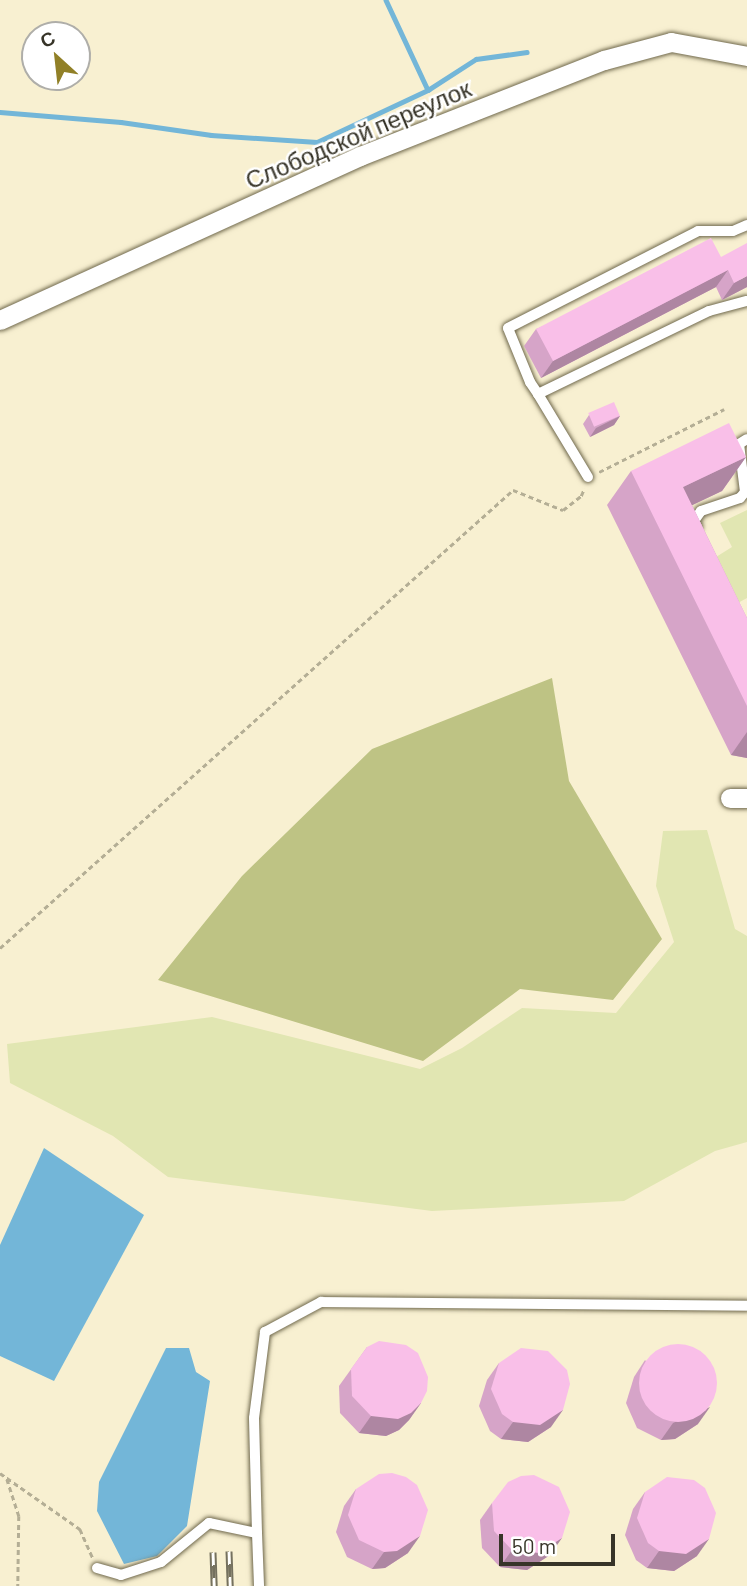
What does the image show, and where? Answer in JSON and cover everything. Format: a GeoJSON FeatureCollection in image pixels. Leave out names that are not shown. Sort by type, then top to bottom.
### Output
{"type":"FeatureCollection","features":[{"type":"Feature","properties":{"kind":"street","name":"Слободской переулок"},"geometry":{"type":"LineString","coordinates":[[0,320],[360,156],[604,60],[671,42],[747,56]]}},
{"type":"Feature","properties":{"kind":"lane"},"geometry":{"type":"LineString","coordinates":[[588,477],[530,382],[508,328],[698,232],[733,231],[747,225]]}},
{"type":"Feature","properties":{"kind":"lane"},"geometry":{"type":"LineString","coordinates":[[538,394],[709,311],[747,301]]}},
{"type":"Feature","properties":{"kind":"lane"},"geometry":{"type":"LineString","coordinates":[[704,540],[694,521],[696,515],[740,498],[745,492],[739,444],[747,439]]}},
{"type":"Feature","properties":{"kind":"lane"},"geometry":{"type":"LineString","coordinates":[[259,1586],[254,1418],[265,1332],[321,1302],[747,1306]]}},
{"type":"Feature","properties":{"kind":"lane"},"geometry":{"type":"LineString","coordinates":[[97,1568],[121,1575],[161,1562],[209,1523],[257,1533]]}},
{"type":"Feature","properties":{"kind":"path"},"geometry":{"type":"LineString","coordinates":[[0,948],[513,490],[563,510],[581,496],[588,477],[724,409]]}},
{"type":"Feature","properties":{"kind":"path"},"geometry":{"type":"LineString","coordinates":[[0,1473],[80,1529],[97,1568]]}},
{"type":"Feature","properties":{"kind":"path"},"geometry":{"type":"LineString","coordinates":[[7,1478],[19,1516],[18,1586]]}},
{"type":"Feature","properties":{"kind":"green space"},"geometry":{"type":"Polygon","coordinates":[[[747,510],[747,598],[736,604],[716,557],[732,547],[720,523],[747,510]]]}},
{"type":"Feature","properties":{"kind":"green space"},"geometry":{"type":"Polygon","coordinates":[[[552,678],[569,781],[662,939],[613,1000],[520,989],[423,1061],[158,980],[242,876],[372,749],[552,678]]]}},
{"type":"Feature","properties":{"kind":"green space"},"geometry":{"type":"Polygon","coordinates":[[[707,830],[735,929],[747,936],[747,1142],[715,1151],[624,1201],[432,1211],[168,1177],[113,1136],[10,1083],[7,1044],[212,1017],[420,1069],[462,1048],[522,1008],[616,1013],[674,942],[656,886],[663,831],[707,830]]]}},
{"type":"Feature","properties":{"kind":"water"},"geometry":{"type":"Polygon","coordinates":[[[44,1148],[144,1215],[54,1381],[0,1356],[0,1245],[44,1148]]]}},
{"type":"Feature","properties":{"kind":"water"},"geometry":{"type":"Polygon","coordinates":[[[166,1348],[189,1348],[196,1372],[210,1381],[187,1526],[157,1556],[124,1564],[97,1511],[99,1482],[166,1348]]]}},
{"type":"Feature","properties":{"kind":"building"},"geometry":{"type":"Polygon","coordinates":[[[711,238],[721,257],[747,243],[747,276],[734,283],[728,270],[553,361],[536,329],[711,238]]]}},
{"type":"Feature","properties":{"kind":"building"},"geometry":{"type":"Polygon","coordinates":[[[614,402],[620,416],[594,427],[588,413],[614,402]]]}},
{"type":"Feature","properties":{"kind":"building"},"geometry":{"type":"Polygon","coordinates":[[[729,423],[746,457],[683,487],[747,618],[747,706],[631,471],[729,423]]]}},
{"type":"Feature","properties":{"kind":"building"},"geometry":{"type":"Polygon","coordinates":[[[379,1341],[406,1345],[418,1353],[428,1377],[427,1391],[421,1403],[411,1413],[398,1419],[371,1416],[352,1396],[351,1369],[367,1347],[379,1341]]]}},
{"type":"Feature","properties":{"kind":"building"},"geometry":{"type":"Polygon","coordinates":[[[678,1344],[693,1347],[705,1356],[714,1368],[717,1383],[714,1398],[705,1410],[693,1419],[678,1422],[663,1419],[651,1410],[642,1398],[639,1383],[642,1368],[651,1356],[663,1347],[678,1344]]]}},
{"type":"Feature","properties":{"kind":"building"},"geometry":{"type":"Polygon","coordinates":[[[521,1348],[548,1351],[567,1370],[570,1384],[563,1410],[540,1425],[513,1422],[502,1414],[491,1389],[499,1363],[521,1348]]]}},
{"type":"Feature","properties":{"kind":"building"},"geometry":{"type":"Polygon","coordinates":[[[392,1473],[406,1477],[417,1485],[428,1510],[420,1536],[397,1551],[384,1552],[359,1540],[348,1515],[356,1489],[379,1474],[392,1473]]]}},
{"type":"Feature","properties":{"kind":"building"},"geometry":{"type":"Polygon","coordinates":[[[534,1475],[559,1487],[570,1512],[562,1538],[539,1553],[512,1550],[494,1531],[492,1503],[508,1482],[521,1476],[534,1475]]]}},
{"type":"Feature","properties":{"kind":"building"},"geometry":{"type":"Polygon","coordinates":[[[667,1477],[694,1480],[705,1488],[716,1513],[709,1539],[686,1554],[659,1551],[648,1543],[637,1518],[645,1492],[667,1477]]]}},
{"type":"Feature","properties":{"kind":"waterway"},"geometry":{"type":"LineString","coordinates":[[386,0],[428,90]]}},
{"type":"Feature","properties":{"kind":"waterway"},"geometry":{"type":"LineString","coordinates":[[0,112],[121,122],[211,135],[317,142],[428,90],[476,59],[527,52]]}},
{"type":"Feature","properties":{"kind":"railway"},"geometry":{"type":"LineString","coordinates":[[229,1551],[230,1586]]}},
{"type":"Feature","properties":{"kind":"railway"},"geometry":{"type":"LineString","coordinates":[[213,1552],[214,1586]]}}]}
